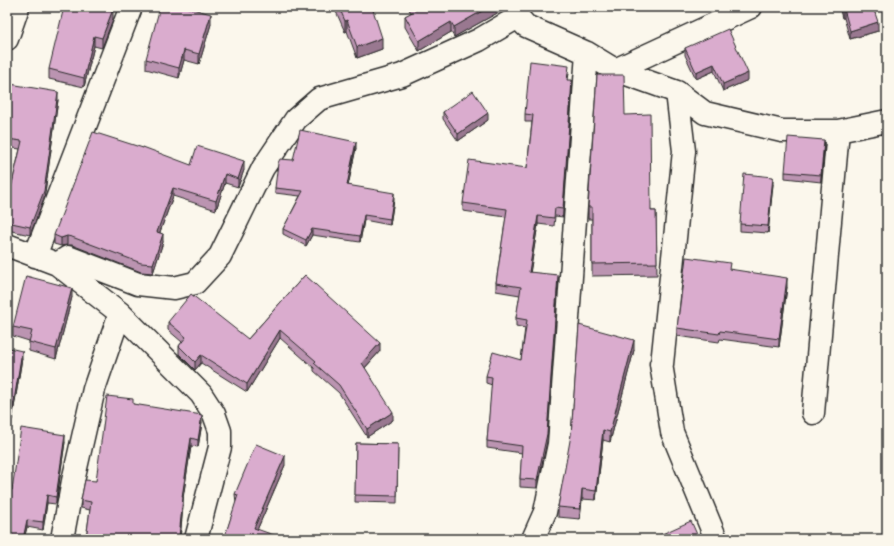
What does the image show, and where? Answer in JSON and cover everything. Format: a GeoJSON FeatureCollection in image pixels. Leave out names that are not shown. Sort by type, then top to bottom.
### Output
{"type":"FeatureCollection","features":[{"type":"Feature","properties":{"kind":"street"},"geometry":{"type":"LineString","coordinates":[[7,39],[18,7]]}},
{"type":"Feature","properties":{"kind":"street"},"geometry":{"type":"LineString","coordinates":[[35,256],[131,7]]}},
{"type":"Feature","properties":{"kind":"street"},"geometry":{"type":"LineString","coordinates":[[615,70],[752,7]]}},
{"type":"Feature","properties":{"kind":"street"},"geometry":{"type":"LineString","coordinates":[[57,264],[68,257],[138,284],[174,288],[195,283],[220,256],[263,168],[296,119],[319,99],[402,75],[479,40],[521,12],[526,26],[588,53],[615,70],[677,92],[704,114],[782,131],[838,131],[887,121]]}},
{"type":"Feature","properties":{"kind":"street"},"geometry":{"type":"LineString","coordinates":[[533,539],[545,512],[560,444],[588,53]]}},
{"type":"Feature","properties":{"kind":"street"},"geometry":{"type":"LineString","coordinates":[[677,92],[684,152],[661,364],[672,432],[716,539]]}},
{"type":"Feature","properties":{"kind":"street"},"geometry":{"type":"LineString","coordinates":[[813,413],[838,131]]}},
{"type":"Feature","properties":{"kind":"street"},"geometry":{"type":"LineString","coordinates":[[7,245],[57,264],[120,313],[201,394],[214,414],[220,431],[220,447],[196,539]]}},
{"type":"Feature","properties":{"kind":"street"},"geometry":{"type":"LineString","coordinates":[[62,539],[73,481],[94,389],[120,313]]}},
{"type":"Feature","properties":{"kind":"building"},"geometry":{"type":"Polygon","coordinates":[[[64,7],[103,7],[113,9],[102,38],[94,36],[84,78],[49,69],[64,7]]]}},
{"type":"Feature","properties":{"kind":"building"},"geometry":{"type":"Polygon","coordinates":[[[160,7],[185,7],[211,14],[199,54],[184,50],[179,68],[146,59],[160,7]]]}},
{"type":"Feature","properties":{"kind":"building"},"geometry":{"type":"Polygon","coordinates":[[[339,7],[372,7],[382,38],[357,47],[347,20],[345,21],[339,7]]]}},
{"type":"Feature","properties":{"kind":"building"},"geometry":{"type":"Polygon","coordinates":[[[414,7],[489,7],[454,27],[451,22],[419,41],[405,16],[416,10],[414,7]]]}},
{"type":"Feature","properties":{"kind":"building"},"geometry":{"type":"Polygon","coordinates":[[[841,7],[873,7],[878,22],[850,31],[844,9],[841,7]]]}},
{"type":"Feature","properties":{"kind":"building"},"geometry":{"type":"Polygon","coordinates":[[[728,29],[748,73],[723,84],[714,64],[696,72],[685,48],[728,29]]]}},
{"type":"Feature","properties":{"kind":"building"},"geometry":{"type":"Polygon","coordinates":[[[530,61],[569,66],[567,80],[572,80],[563,209],[555,208],[554,218],[538,216],[529,272],[558,275],[547,434],[537,480],[520,479],[522,446],[487,441],[492,377],[486,376],[493,352],[521,360],[527,320],[516,318],[521,287],[496,283],[507,209],[463,203],[469,160],[527,168],[533,115],[525,114],[530,61]]]}},
{"type":"Feature","properties":{"kind":"building"},"geometry":{"type":"Polygon","coordinates":[[[597,75],[624,75],[625,115],[650,114],[651,211],[656,211],[657,263],[592,264],[592,207],[588,207],[597,75]]]}},
{"type":"Feature","properties":{"kind":"building"},"geometry":{"type":"Polygon","coordinates":[[[10,84],[58,92],[44,191],[30,227],[7,222],[7,205],[22,141],[7,139],[7,104],[10,84]]]}},
{"type":"Feature","properties":{"kind":"building"},"geometry":{"type":"Polygon","coordinates":[[[473,91],[488,113],[458,134],[443,112],[473,91]]]}},
{"type":"Feature","properties":{"kind":"building"},"geometry":{"type":"Polygon","coordinates":[[[300,130],[356,142],[347,185],[394,193],[390,219],[364,215],[360,236],[312,229],[306,240],[283,229],[303,191],[275,188],[278,163],[280,159],[293,160],[300,130]]]}},
{"type":"Feature","properties":{"kind":"building"},"geometry":{"type":"Polygon","coordinates":[[[93,132],[143,147],[191,165],[197,146],[244,161],[238,179],[225,174],[216,201],[173,188],[157,232],[163,234],[153,264],[141,263],[72,237],[67,236],[61,238],[54,235],[93,132]]]}},
{"type":"Feature","properties":{"kind":"building"},"geometry":{"type":"Polygon","coordinates":[[[788,137],[824,140],[821,175],[785,172],[788,137]]]}},
{"type":"Feature","properties":{"kind":"building"},"geometry":{"type":"Polygon","coordinates":[[[744,174],[773,177],[768,226],[740,224],[744,174]]]}},
{"type":"Feature","properties":{"kind":"building"},"geometry":{"type":"Polygon","coordinates":[[[686,257],[730,263],[729,269],[787,278],[779,339],[720,331],[719,334],[677,328],[686,257]]]}},
{"type":"Feature","properties":{"kind":"building"},"geometry":{"type":"Polygon","coordinates":[[[305,275],[380,343],[362,363],[393,412],[367,429],[339,385],[314,363],[316,361],[280,330],[247,384],[201,355],[195,362],[179,346],[186,337],[168,322],[191,294],[248,339],[305,275]]]}},
{"type":"Feature","properties":{"kind":"building"},"geometry":{"type":"Polygon","coordinates":[[[26,276],[72,288],[56,349],[29,342],[32,331],[13,327],[26,276]]]}},
{"type":"Feature","properties":{"kind":"building"},"geometry":{"type":"Polygon","coordinates":[[[579,325],[634,340],[610,432],[603,430],[596,491],[582,489],[580,509],[558,507],[571,435],[579,325]]]}},
{"type":"Feature","properties":{"kind":"building"},"geometry":{"type":"Polygon","coordinates":[[[9,348],[22,351],[12,413],[7,412],[7,354],[9,348]]]}},
{"type":"Feature","properties":{"kind":"building"},"geometry":{"type":"Polygon","coordinates":[[[107,396],[133,399],[133,404],[202,415],[198,440],[191,438],[182,497],[179,537],[174,536],[174,539],[86,539],[91,502],[81,500],[85,480],[96,481],[107,396]]]}},
{"type":"Feature","properties":{"kind":"building"},"geometry":{"type":"Polygon","coordinates":[[[21,428],[65,435],[56,497],[47,495],[43,522],[27,520],[23,539],[7,539],[7,489],[12,490],[21,428]]]}},
{"type":"Feature","properties":{"kind":"building"},"geometry":{"type":"Polygon","coordinates":[[[356,443],[398,444],[397,496],[355,495],[356,443]]]}},
{"type":"Feature","properties":{"kind":"building"},"geometry":{"type":"Polygon","coordinates":[[[256,444],[285,456],[254,528],[279,537],[279,539],[224,539],[238,495],[235,494],[256,444]]]}},
{"type":"Feature","properties":{"kind":"building"},"geometry":{"type":"Polygon","coordinates":[[[691,521],[699,539],[651,539],[691,521]]]}}]}
